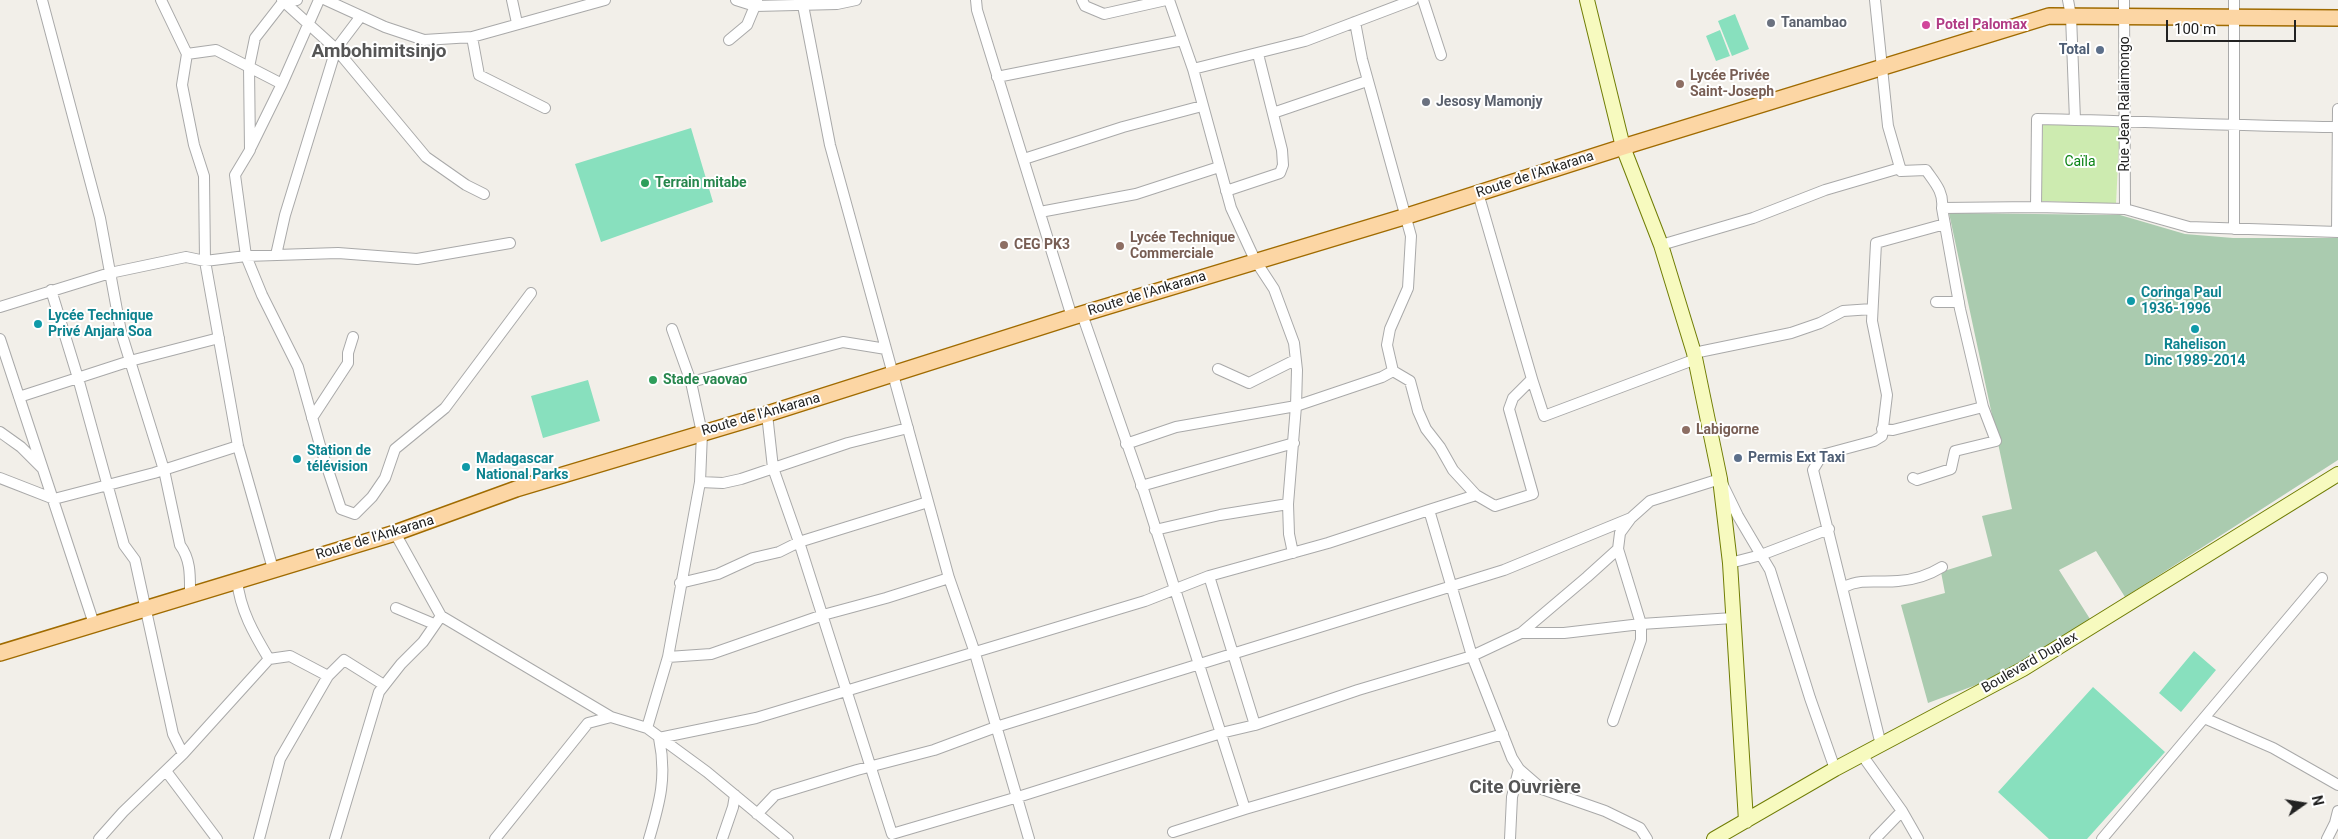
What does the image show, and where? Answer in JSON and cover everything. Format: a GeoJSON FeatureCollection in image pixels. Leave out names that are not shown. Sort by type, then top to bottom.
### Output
{"type":"FeatureCollection","features":[{"type":"Feature","properties":{"kind":"main road"},"geometry":{"type":"LineString","coordinates":[[1587,0],[1623,147],[1661,246],[1695,356],[1720,479],[1730,563],[1746,821]]}},
{"type":"Feature","properties":{"kind":"main road","name":"Route de l'Ankarana"},"geometry":{"type":"LineString","coordinates":[[0,653],[395,533],[516,489],[767,414],[1255,260],[1407,216],[1623,147],[2049,16],[2338,18]]}},
{"type":"Feature","properties":{"kind":"main road","name":"Boulevard Duplex"},"geometry":{"type":"LineString","coordinates":[[1714,839],[1835,769],[2023,669],[2338,474]]}},
{"type":"Feature","properties":{"kind":"street"},"geometry":{"type":"LineString","coordinates":[[42,0],[100,218],[121,332],[164,470],[180,545],[186,552],[190,567],[190,594]]}},
{"type":"Feature","properties":{"kind":"street"},"geometry":{"type":"LineString","coordinates":[[162,0],[187,54],[182,85],[194,144],[204,176],[205,261],[238,446],[273,569]]}},
{"type":"Feature","properties":{"kind":"street"},"geometry":{"type":"LineString","coordinates":[[282,1],[297,0]]}},
{"type":"Feature","properties":{"kind":"street"},"geometry":{"type":"LineString","coordinates":[[318,0],[282,84],[250,150],[235,175],[246,256],[262,295],[298,367],[341,509],[356,514],[372,497],[385,478],[395,449],[445,408],[530,293]]}},
{"type":"Feature","properties":{"kind":"street"},"geometry":{"type":"LineString","coordinates":[[326,0],[385,28],[424,40],[472,37],[602,0]]}},
{"type":"Feature","properties":{"kind":"street"},"geometry":{"type":"LineString","coordinates":[[512,0],[517,23]]}},
{"type":"Feature","properties":{"kind":"street"},"geometry":{"type":"LineString","coordinates":[[736,0],[756,3],[803,2],[837,4],[856,0]]}},
{"type":"Feature","properties":{"kind":"street"},"geometry":{"type":"LineString","coordinates":[[976,0],[977,10],[997,77],[1040,212],[1141,486],[1245,809]]}},
{"type":"Feature","properties":{"kind":"street"},"geometry":{"type":"LineString","coordinates":[[1082,0],[1085,6],[1104,14],[1168,0],[1193,69],[1231,208],[1255,260],[1274,289],[1294,342],[1296,406],[1288,504],[1289,534],[1293,553]]}},
{"type":"Feature","properties":{"kind":"street"},"geometry":{"type":"LineString","coordinates":[[1193,69],[1304,41],[1413,0]]}},
{"type":"Feature","properties":{"kind":"street"},"geometry":{"type":"LineString","coordinates":[[1423,0],[1440,56]]}},
{"type":"Feature","properties":{"kind":"street"},"geometry":{"type":"LineString","coordinates":[[1875,0],[1888,126],[1901,171],[1926,170],[1939,187],[1944,199],[1942,208],[1959,302],[1983,407],[1996,441],[1955,451],[1951,469],[1917,480],[1913,478]]}},
{"type":"Feature","properties":{"kind":"street"},"geometry":{"type":"LineString","coordinates":[[2068,0],[2071,16],[2075,120]]}},
{"type":"Feature","properties":{"kind":"street","name":"Rue Jean Ralaimongo"},"geometry":{"type":"LineString","coordinates":[[2124,0],[2125,209]]}},
{"type":"Feature","properties":{"kind":"street"},"geometry":{"type":"LineString","coordinates":[[2234,0],[2234,229]]}},
{"type":"Feature","properties":{"kind":"street"},"geometry":{"type":"LineString","coordinates":[[282,1],[336,49],[426,157],[466,185],[484,194]]}},
{"type":"Feature","properties":{"kind":"street"},"geometry":{"type":"LineString","coordinates":[[250,150],[249,67],[255,38],[282,1]]}},
{"type":"Feature","properties":{"kind":"street"},"geometry":{"type":"LineString","coordinates":[[803,2],[830,145],[949,578],[974,650],[1029,839]]}},
{"type":"Feature","properties":{"kind":"street"},"geometry":{"type":"LineString","coordinates":[[729,40],[746,25],[756,3]]}},
{"type":"Feature","properties":{"kind":"street"},"geometry":{"type":"LineString","coordinates":[[276,255],[284,215],[336,49],[361,16]]}},
{"type":"Feature","properties":{"kind":"street"},"geometry":{"type":"LineString","coordinates":[[1355,22],[1367,81],[1407,216],[1411,236],[1408,288],[1390,329],[1387,344],[1393,371],[1410,381],[1418,411],[1426,429],[1440,446],[1454,470],[1476,495],[1495,506],[1533,494],[1509,409],[1513,398],[1532,379]]}},
{"type":"Feature","properties":{"kind":"street"},"geometry":{"type":"LineString","coordinates":[[472,37],[479,75],[545,108]]}},
{"type":"Feature","properties":{"kind":"street"},"geometry":{"type":"LineString","coordinates":[[997,77],[1183,40]]}},
{"type":"Feature","properties":{"kind":"street"},"geometry":{"type":"LineString","coordinates":[[187,54],[216,50],[282,84]]}},
{"type":"Feature","properties":{"kind":"street"},"geometry":{"type":"LineString","coordinates":[[1226,191],[1280,173],[1283,165],[1282,150],[1258,54]]}},
{"type":"Feature","properties":{"kind":"street"},"geometry":{"type":"LineString","coordinates":[[1273,113],[1367,81]]}},
{"type":"Feature","properties":{"kind":"street"},"geometry":{"type":"LineString","coordinates":[[1024,159],[1123,127],[1202,106]]}},
{"type":"Feature","properties":{"kind":"street"},"geometry":{"type":"LineString","coordinates":[[1942,208],[2036,207],[2125,209],[2189,228],[2337,232],[2338,109]]}},
{"type":"Feature","properties":{"kind":"street"},"geometry":{"type":"LineString","coordinates":[[2036,207],[2037,119],[2125,120],[2234,126],[2338,128]]}},
{"type":"Feature","properties":{"kind":"street"},"geometry":{"type":"LineString","coordinates":[[1040,212],[1136,194],[1219,167]]}},
{"type":"Feature","properties":{"kind":"street"},"geometry":{"type":"LineString","coordinates":[[1661,246],[1753,218],[1825,190],[1900,168]]}},
{"type":"Feature","properties":{"kind":"street"},"geometry":{"type":"LineString","coordinates":[[1478,193],[1544,416],[1695,356],[1791,333],[1820,323],[1843,310],[1872,309]]}},
{"type":"Feature","properties":{"kind":"street"},"geometry":{"type":"LineString","coordinates":[[1881,744],[1844,587],[1813,470],[1822,455],[1874,441],[1882,436],[1887,395],[1872,326],[1876,242],[1945,224]]}},
{"type":"Feature","properties":{"kind":"street"},"geometry":{"type":"LineString","coordinates":[[0,307],[110,273],[186,258],[205,261],[246,256],[338,253],[417,259],[510,243]]}},
{"type":"Feature","properties":{"kind":"street"},"geometry":{"type":"LineString","coordinates":[[51,290],[78,378],[124,545],[135,560],[173,734],[182,754]]}},
{"type":"Feature","properties":{"kind":"street"},"geometry":{"type":"LineString","coordinates":[[1936,302],[1959,302]]}},
{"type":"Feature","properties":{"kind":"street"},"geometry":{"type":"LineString","coordinates":[[647,728],[668,657],[680,583],[700,482],[702,433],[691,382],[672,329]]}},
{"type":"Feature","properties":{"kind":"street"},"geometry":{"type":"LineString","coordinates":[[312,418],[348,363],[348,353],[353,337]]}},
{"type":"Feature","properties":{"kind":"street"},"geometry":{"type":"LineString","coordinates":[[19,396],[130,361],[219,338]]}},
{"type":"Feature","properties":{"kind":"street"},"geometry":{"type":"LineString","coordinates":[[0,339],[94,624]]}},
{"type":"Feature","properties":{"kind":"street"},"geometry":{"type":"LineString","coordinates":[[691,382],[844,342],[886,349]]}},
{"type":"Feature","properties":{"kind":"street"},"geometry":{"type":"LineString","coordinates":[[1218,369],[1249,383],[1295,360]]}},
{"type":"Feature","properties":{"kind":"street"},"geometry":{"type":"LineString","coordinates":[[1126,444],[1176,426],[1296,406],[1382,377],[1393,371]]}},
{"type":"Feature","properties":{"kind":"street"},"geometry":{"type":"LineString","coordinates":[[1882,429],[1893,430],[1983,407]]}},
{"type":"Feature","properties":{"kind":"street"},"geometry":{"type":"LineString","coordinates":[[767,414],[773,468],[823,614],[892,834],[1018,798],[1221,733],[1256,726],[1358,690],[1472,656],[1521,633],[1618,548]]}},
{"type":"Feature","properties":{"kind":"street"},"geometry":{"type":"LineString","coordinates":[[700,482],[723,483],[848,443],[908,428]]}},
{"type":"Feature","properties":{"kind":"street"},"geometry":{"type":"LineString","coordinates":[[0,432],[21,447],[44,471]]}},
{"type":"Feature","properties":{"kind":"street"},"geometry":{"type":"LineString","coordinates":[[1141,486],[1294,443]]}},
{"type":"Feature","properties":{"kind":"street"},"geometry":{"type":"LineString","coordinates":[[0,478],[54,499],[164,470],[238,446]]}},
{"type":"Feature","properties":{"kind":"street"},"geometry":{"type":"LineString","coordinates":[[1613,721],[1641,640],[1640,624],[1618,548],[1620,533],[1631,518],[1650,501],[1720,479],[1738,516],[1770,570],[1810,698],[1835,769]]}},
{"type":"Feature","properties":{"kind":"street"},"geometry":{"type":"LineString","coordinates":[[659,738],[687,734],[708,727],[756,718],[974,650],[1145,601],[1210,576],[1293,553],[1476,495]]}},
{"type":"Feature","properties":{"kind":"street"},"geometry":{"type":"LineString","coordinates":[[680,583],[718,574],[753,558],[779,552],[799,542],[928,502]]}},
{"type":"Feature","properties":{"kind":"street"},"geometry":{"type":"LineString","coordinates":[[1155,530],[1220,515],[1288,504]]}},
{"type":"Feature","properties":{"kind":"street"},"geometry":{"type":"LineString","coordinates":[[1429,510],[1472,656],[1502,734],[1519,769],[1542,789],[1596,807],[1640,828],[1647,839]]}},
{"type":"Feature","properties":{"kind":"street"},"geometry":{"type":"LineString","coordinates":[[757,814],[775,795],[934,750],[996,727],[1504,570],[1631,518]]}},
{"type":"Feature","properties":{"kind":"street"},"geometry":{"type":"LineString","coordinates":[[1730,563],[1761,555],[1829,529]]}},
{"type":"Feature","properties":{"kind":"street"},"geometry":{"type":"LineString","coordinates":[[395,533],[438,620]]}},
{"type":"Feature","properties":{"kind":"street"},"geometry":{"type":"LineString","coordinates":[[1844,587],[1856,581],[1897,581],[1918,578],[1942,567]]}},
{"type":"Feature","properties":{"kind":"street"},"geometry":{"type":"LineString","coordinates":[[1210,576],[1256,726]]}},
{"type":"Feature","properties":{"kind":"street"},"geometry":{"type":"LineString","coordinates":[[668,657],[710,654],[823,614],[886,598],[949,578]]}},
{"type":"Feature","properties":{"kind":"street"},"geometry":{"type":"LineString","coordinates":[[2107,837],[2322,578]]}},
{"type":"Feature","properties":{"kind":"street"},"geometry":{"type":"LineString","coordinates":[[237,580],[241,603],[250,627],[269,659]]}},
{"type":"Feature","properties":{"kind":"street"},"geometry":{"type":"LineString","coordinates":[[396,608],[438,620],[611,717],[647,728],[708,772],[788,839]]}},
{"type":"Feature","properties":{"kind":"street"},"geometry":{"type":"LineString","coordinates":[[1521,633],[1564,633],[1640,624],[1733,618]]}},
{"type":"Feature","properties":{"kind":"street"},"geometry":{"type":"LineString","coordinates":[[335,839],[373,708],[384,686],[401,664],[423,642],[438,620]]}},
{"type":"Feature","properties":{"kind":"street"},"geometry":{"type":"LineString","coordinates":[[99,839],[123,812],[182,754],[269,659],[290,656],[328,676]]}},
{"type":"Feature","properties":{"kind":"street"},"geometry":{"type":"LineString","coordinates":[[259,839],[280,759],[328,676],[344,660],[384,686]]}},
{"type":"Feature","properties":{"kind":"street"},"geometry":{"type":"LineString","coordinates":[[495,839],[588,723],[611,717]]}},
{"type":"Feature","properties":{"kind":"street"},"geometry":{"type":"LineString","coordinates":[[2204,718],[2273,748],[2338,785]]}},
{"type":"Feature","properties":{"kind":"street"},"geometry":{"type":"LineString","coordinates":[[1173,832],[1502,734]]}},
{"type":"Feature","properties":{"kind":"street"},"geometry":{"type":"LineString","coordinates":[[649,839],[662,792],[664,760],[659,738]]}},
{"type":"Feature","properties":{"kind":"street"},"geometry":{"type":"LineString","coordinates":[[1862,755],[1902,812],[1918,839]]}},
{"type":"Feature","properties":{"kind":"street"},"geometry":{"type":"LineString","coordinates":[[1510,839],[1512,797],[1519,769]]}},
{"type":"Feature","properties":{"kind":"street"},"geometry":{"type":"LineString","coordinates":[[166,770],[217,839]]}},
{"type":"Feature","properties":{"kind":"street"},"geometry":{"type":"LineString","coordinates":[[722,839],[735,795]]}},
{"type":"Feature","properties":{"kind":"street"},"geometry":{"type":"LineString","coordinates":[[2326,839],[2335,823],[2338,811]]}},
{"type":"Feature","properties":{"kind":"street"},"geometry":{"type":"LineString","coordinates":[[1875,839],[1902,812]]}},
{"type":"Feature","properties":{"kind":"green space"},"geometry":{"type":"Polygon","coordinates":[[[1735,14],[1749,49],[1732,56],[1718,21],[1735,14]]]}},
{"type":"Feature","properties":{"kind":"green space"},"geometry":{"type":"Polygon","coordinates":[[[1720,30],[1730,56],[1716,61],[1706,36],[1720,30]]]}},
{"type":"Feature","properties":{"kind":"green space","name":"Caïla"},"geometry":{"type":"Polygon","coordinates":[[[2043,122],[2120,123],[2116,204],[2041,201],[2043,122]]]}},
{"type":"Feature","properties":{"kind":"green space","name":"Terrain mitabe"},"geometry":{"type":"Polygon","coordinates":[[[691,128],[713,202],[601,242],[575,164],[691,128]]]}},
{"type":"Feature","properties":{"kind":"green space"},"geometry":{"type":"Polygon","coordinates":[[[1949,213],[2120,215],[2185,234],[2233,238],[2338,238],[2338,460],[2125,597],[2096,551],[2059,570],[2090,619],[2000,676],[1928,703],[1901,605],[1945,593],[1941,572],[1992,556],[1982,516],[2012,509],[1949,213]]]}},
{"type":"Feature","properties":{"kind":"green space"},"geometry":{"type":"Polygon","coordinates":[[[588,380],[600,421],[543,438],[531,396],[588,380]]]}},
{"type":"Feature","properties":{"kind":"green space"},"geometry":{"type":"Polygon","coordinates":[[[2194,651],[2216,670],[2181,712],[2159,693],[2194,651]]]}},
{"type":"Feature","properties":{"kind":"green space"},"geometry":{"type":"Polygon","coordinates":[[[2093,687],[2165,752],[2087,839],[2049,839],[1998,792],[2093,687]]]}},
{"type":"Feature","properties":{"kind":"place","name":"Tanambao"},"geometry":{"type":"Point","coordinates":[1771,23]}},
{"type":"Feature","properties":{"kind":"place","name":"Potel Palomax"},"geometry":{"type":"Point","coordinates":[1926,25]}},
{"type":"Feature","properties":{"kind":"place","name":"Total"},"geometry":{"type":"Point","coordinates":[2100,50]}},
{"type":"Feature","properties":{"kind":"place","name":"Lycée Privée Saint-Joseph"},"geometry":{"type":"Point","coordinates":[1680,84]}},
{"type":"Feature","properties":{"kind":"place","name":"Jesosy Mamonjy"},"geometry":{"type":"Point","coordinates":[1426,102]}},
{"type":"Feature","properties":{"kind":"place","name":"Terrain mitabe"},"geometry":{"type":"Point","coordinates":[645,183]}},
{"type":"Feature","properties":{"kind":"place","name":"CEG PK3"},"geometry":{"type":"Point","coordinates":[1004,245]}},
{"type":"Feature","properties":{"kind":"place","name":"Lycée Technique Commerciale"},"geometry":{"type":"Point","coordinates":[1120,246]}},
{"type":"Feature","properties":{"kind":"place","name":"Coringa Paul 1936-1996"},"geometry":{"type":"Point","coordinates":[2131,301]}},
{"type":"Feature","properties":{"kind":"place","name":"Lycée Technique Privé Anjara Soa"},"geometry":{"type":"Point","coordinates":[38,324]}},
{"type":"Feature","properties":{"kind":"place","name":"Rahelison Dinc 1989-2014"},"geometry":{"type":"Point","coordinates":[2195,329]}},
{"type":"Feature","properties":{"kind":"place","name":"Stade vaovao"},"geometry":{"type":"Point","coordinates":[653,380]}},
{"type":"Feature","properties":{"kind":"place","name":"Labigorne"},"geometry":{"type":"Point","coordinates":[1686,430]}},
{"type":"Feature","properties":{"kind":"place","name":"Permis Ext Taxi"},"geometry":{"type":"Point","coordinates":[1738,458]}},
{"type":"Feature","properties":{"kind":"place","name":"Station de télévision"},"geometry":{"type":"Point","coordinates":[297,459]}},
{"type":"Feature","properties":{"kind":"place","name":"Madagascar National Parks"},"geometry":{"type":"Point","coordinates":[466,467]}},
{"type":"Feature","properties":{"kind":"district","name":"Ambohimitsinjo"},"geometry":{"type":"Point","coordinates":[379,52]}},
{"type":"Feature","properties":{"kind":"district","name":"Cite Ouvrière"},"geometry":{"type":"Point","coordinates":[1525,788]}}]}
